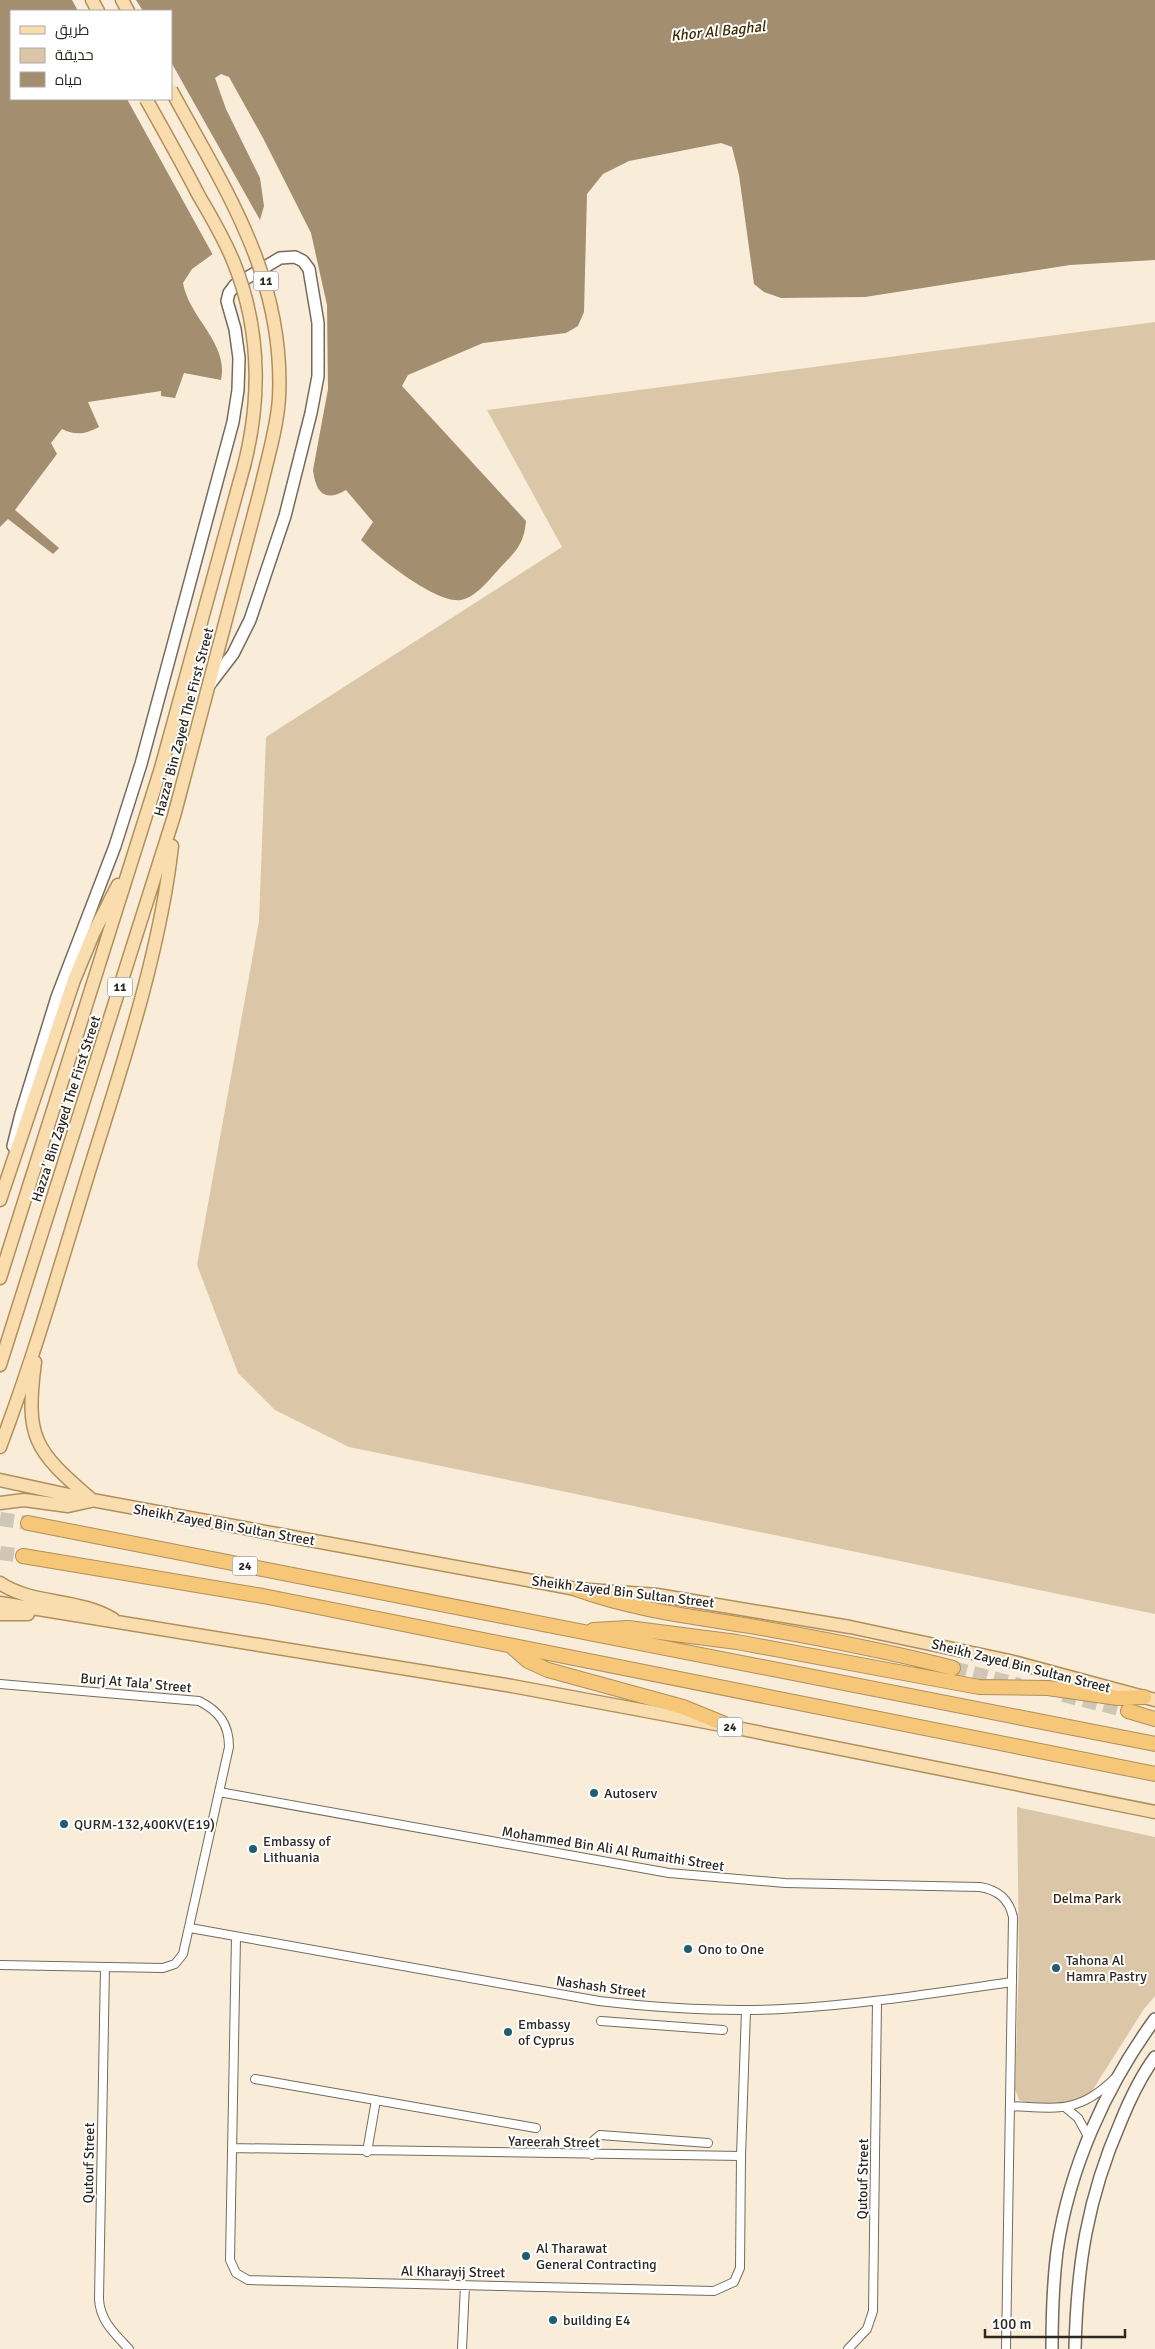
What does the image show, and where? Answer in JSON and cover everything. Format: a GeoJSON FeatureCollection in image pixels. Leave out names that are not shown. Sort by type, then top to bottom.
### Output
{"type":"FeatureCollection","features":[{"type":"Feature","properties":{"kind":"highway","name":"24"},"geometry":{"type":"LineString","coordinates":[[28,1523],[1155,1744]]}},
{"type":"Feature","properties":{"kind":"highway","name":"24"},"geometry":{"type":"LineString","coordinates":[[23,1556],[263,1596],[1155,1774]]}},
{"type":"Feature","properties":{"kind":"highway"},"geometry":{"type":"LineString","coordinates":[[576,1589],[636,1607],[872,1648],[953,1668]]}},
{"type":"Feature","properties":{"kind":"highway"},"geometry":{"type":"LineString","coordinates":[[585,1632],[614,1628],[643,1629],[785,1650],[979,1687],[1048,1688],[1118,1698],[1149,1699]]}},
{"type":"Feature","properties":{"kind":"highway"},"geometry":{"type":"LineString","coordinates":[[510,1646],[528,1661],[548,1670],[697,1712],[732,1727]]}},
{"type":"Feature","properties":{"kind":"highway"},"geometry":{"type":"LineString","coordinates":[[1128,1712],[1155,1719]]}},
{"type":"Feature","properties":{"kind":"main road","name":"Hazza' Bin Zayed The First Street"},"geometry":{"type":"LineString","coordinates":[[0,1365],[174,816],[260,491],[279,400],[279,360],[271,303],[260,263],[246,231],[172,92]]}},
{"type":"Feature","properties":{"kind":"main road","name":"Hazza' Bin Zayed The First Street"},"geometry":{"type":"LineString","coordinates":[[0,1278],[161,768],[250,445],[256,396],[254,346],[247,305],[226,245],[147,100]]}},
{"type":"Feature","properties":{"kind":"main road"},"geometry":{"type":"LineString","coordinates":[[1,1442],[39,1333],[118,1078],[139,1002],[168,876],[174,816]]}},
{"type":"Feature","properties":{"kind":"main road"},"geometry":{"type":"LineString","coordinates":[[0,1200],[83,955],[105,908],[131,863]]}},
{"type":"Feature","properties":{"kind":"main road"},"geometry":{"type":"LineString","coordinates":[[39,1333],[30,1402],[34,1431],[41,1448],[53,1465],[92,1500]]}},
{"type":"Feature","properties":{"kind":"main road","name":"Sheikh Zayed Bin Sultan Street"},"geometry":{"type":"LineString","coordinates":[[0,1480],[92,1500],[576,1589],[666,1596],[850,1627],[1010,1662],[1149,1699]]}},
{"type":"Feature","properties":{"kind":"main road"},"geometry":{"type":"LineString","coordinates":[[0,1503],[20,1500],[68,1506],[92,1500]]}},
{"type":"Feature","properties":{"kind":"main road"},"geometry":{"type":"LineString","coordinates":[[0,1509],[20,1500]]}},
{"type":"Feature","properties":{"kind":"main road"},"geometry":{"type":"LineString","coordinates":[[0,1583],[20,1593],[89,1608],[121,1624]]}},
{"type":"Feature","properties":{"kind":"main road"},"geometry":{"type":"LineString","coordinates":[[0,1597],[27,1604],[45,1612]]}},
{"type":"Feature","properties":{"kind":"main road","name":"24"},"geometry":{"type":"LineString","coordinates":[[0,1603],[45,1612],[512,1686],[732,1727],[1155,1812]]}},
{"type":"Feature","properties":{"kind":"main road"},"geometry":{"type":"LineString","coordinates":[[0,1614],[45,1612]]}},
{"type":"Feature","properties":{"kind":"street"},"geometry":{"type":"LineString","coordinates":[[9,1173],[21,1114],[57,997],[115,846],[141,764],[233,422],[238,390],[239,358],[235,330],[227,301],[229,293],[235,286],[280,258],[291,256],[303,261],[309,269],[316,306],[319,358],[311,412],[285,516],[250,620],[233,654],[210,684]]}},
{"type":"Feature","properties":{"kind":"street","name":"Burj At Tala' Street"},"geometry":{"type":"LineString","coordinates":[[0,1684],[187,1700],[209,1706],[225,1723],[229,1734],[229,1747],[190,1928],[184,1954],[176,1964],[170,1967],[105,1968],[0,1966]]}},
{"type":"Feature","properties":{"kind":"street","name":"Mohammed Bin Ali Al Rumaithi Street"},"geometry":{"type":"LineString","coordinates":[[219,1792],[669,1872],[784,1883],[987,1888],[1004,1898],[1013,1917],[1006,2349]]}},
{"type":"Feature","properties":{"kind":"street","name":"Nashash Street"},"geometry":{"type":"LineString","coordinates":[[190,1928],[599,2001],[665,2008],[746,2010],[877,2001],[1012,1982]]}},
{"type":"Feature","properties":{"kind":"street","name":"Al Kharayij Street"},"geometry":{"type":"LineString","coordinates":[[236,1937],[230,2260],[232,2267],[242,2277],[255,2281],[714,2291],[734,2282],[740,2268],[741,2156],[746,2010]]}},
{"type":"Feature","properties":{"kind":"street","name":"Qutouf Street"},"geometry":{"type":"LineString","coordinates":[[105,1968],[99,2299],[101,2312],[108,2326],[129,2349]]}},
{"type":"Feature","properties":{"kind":"street","name":"Qutouf Street"},"geometry":{"type":"LineString","coordinates":[[848,2349],[867,2328],[873,2311],[877,2001]]}},
{"type":"Feature","properties":{"kind":"street"},"geometry":{"type":"LineString","coordinates":[[664,2025],[665,2008]]}},
{"type":"Feature","properties":{"kind":"street"},"geometry":{"type":"LineString","coordinates":[[1052,2349],[1054,2281],[1064,2217],[1089,2138],[1120,2073],[1138,2042],[1155,2019]]}},
{"type":"Feature","properties":{"kind":"street"},"geometry":{"type":"LineString","coordinates":[[601,2020],[723,2030]]}},
{"type":"Feature","properties":{"kind":"street"},"geometry":{"type":"LineString","coordinates":[[1075,2349],[1080,2261],[1094,2192],[1127,2107],[1155,2057]]}},
{"type":"Feature","properties":{"kind":"street"},"geometry":{"type":"LineString","coordinates":[[1010,2106],[1066,2108],[1088,2101],[1120,2073]]}},
{"type":"Feature","properties":{"kind":"street","name":"Yareerah Street"},"geometry":{"type":"LineString","coordinates":[[255,2079],[536,2128]]}},
{"type":"Feature","properties":{"kind":"street"},"geometry":{"type":"LineString","coordinates":[[367,2152],[376,2100]]}},
{"type":"Feature","properties":{"kind":"street"},"geometry":{"type":"LineString","coordinates":[[1066,2108],[1083,2124],[1089,2138]]}},
{"type":"Feature","properties":{"kind":"street"},"geometry":{"type":"LineString","coordinates":[[592,2154],[594,2140],[600,2135],[708,2143]]}},
{"type":"Feature","properties":{"kind":"street"},"geometry":{"type":"LineString","coordinates":[[668,2156],[672,2140]]}},
{"type":"Feature","properties":{"kind":"street","name":"Yareerah Street"},"geometry":{"type":"LineString","coordinates":[[232,2148],[367,2152],[741,2156]]}},
{"type":"Feature","properties":{"kind":"street"},"geometry":{"type":"LineString","coordinates":[[462,2349],[464,2285]]}},
{"type":"Feature","properties":{"kind":"street"},"geometry":{"type":"LineString","coordinates":[[1052,2322],[1060,2349]]}},
{"type":"Feature","properties":{"kind":"green space"},"geometry":{"type":"Polygon","coordinates":[[[1155,322],[1155,1614],[349,1447],[275,1410],[238,1373],[197,1265],[259,921],[266,737],[562,547],[487,410],[1155,322]]]}},
{"type":"Feature","properties":{"kind":"green space","name":"Delma Park"},"geometry":{"type":"Polygon","coordinates":[[[1017,1807],[1155,1837],[1155,1996],[1144,2009],[1090,2094],[1071,2104],[1030,2103],[1019,2100],[1015,2089],[1019,1958],[1017,1807]]]}},
{"type":"Feature","properties":{"kind":"water","name":"Khor Al Baghal"},"geometry":{"type":"Polygon","coordinates":[[[0,0],[1155,0],[1155,260],[1070,265],[865,297],[781,298],[764,292],[754,284],[739,175],[732,147],[721,143],[629,161],[603,174],[587,194],[584,312],[578,326],[566,333],[483,343],[408,375],[402,386],[526,521],[521,542],[514,553],[482,588],[461,600],[437,595],[408,578],[380,557],[361,540],[373,522],[346,490],[339,494],[327,495],[323,494],[316,485],[313,470],[328,389],[327,305],[311,233],[263,138],[229,77],[221,74],[215,78],[226,109],[260,178],[264,206],[260,220],[192,269],[183,283],[193,308],[214,342],[219,354],[222,367],[221,380],[184,373],[175,398],[161,396],[161,391],[88,402],[99,427],[80,433],[72,433],[62,429],[51,443],[57,454],[15,510],[59,548],[53,554],[8,519],[0,527],[0,0]]]}},
{"type":"Feature","properties":{"kind":"pier"},"geometry":{"type":"Polygon","coordinates":[[[72,0],[136,0],[142,10],[77,10],[72,0]]]}},
{"type":"Feature","properties":{"kind":"pier"},"geometry":{"type":"Polygon","coordinates":[[[172,64],[260,220],[213,255],[128,100],[172,100],[172,64]]]}},
{"type":"Feature","properties":{"kind":"tunnel"},"geometry":{"type":"LineString","coordinates":[[0,1519],[28,1523]]}},
{"type":"Feature","properties":{"kind":"tunnel"},"geometry":{"type":"LineString","coordinates":[[0,1553],[23,1556]]}},
{"type":"Feature","properties":{"kind":"tunnel"},"geometry":{"type":"LineString","coordinates":[[953,1668],[1020,1685]]}},
{"type":"Feature","properties":{"kind":"tunnel"},"geometry":{"type":"LineString","coordinates":[[1063,1695],[1128,1711]]}},
{"type":"Feature","properties":{"kind":"place","name":"Autoserv"},"geometry":{"type":"Point","coordinates":[594,1793]}},
{"type":"Feature","properties":{"kind":"place","name":"QURM-132,400KV(E19)"},"geometry":{"type":"Point","coordinates":[64,1824]}},
{"type":"Feature","properties":{"kind":"place","name":"Embassy of Lithuania"},"geometry":{"type":"Point","coordinates":[253,1849]}},
{"type":"Feature","properties":{"kind":"place","name":"Ono to One"},"geometry":{"type":"Point","coordinates":[688,1949]}},
{"type":"Feature","properties":{"kind":"place","name":"Tahona Al Hamra Pastry"},"geometry":{"type":"Point","coordinates":[1056,1968]}},
{"type":"Feature","properties":{"kind":"place","name":"Embassy of Cyprus"},"geometry":{"type":"Point","coordinates":[508,2032]}},
{"type":"Feature","properties":{"kind":"place","name":"Al Tharawat General Contracting"},"geometry":{"type":"Point","coordinates":[526,2256]}},
{"type":"Feature","properties":{"kind":"place","name":"building E4"},"geometry":{"type":"Point","coordinates":[553,2320]}}]}
